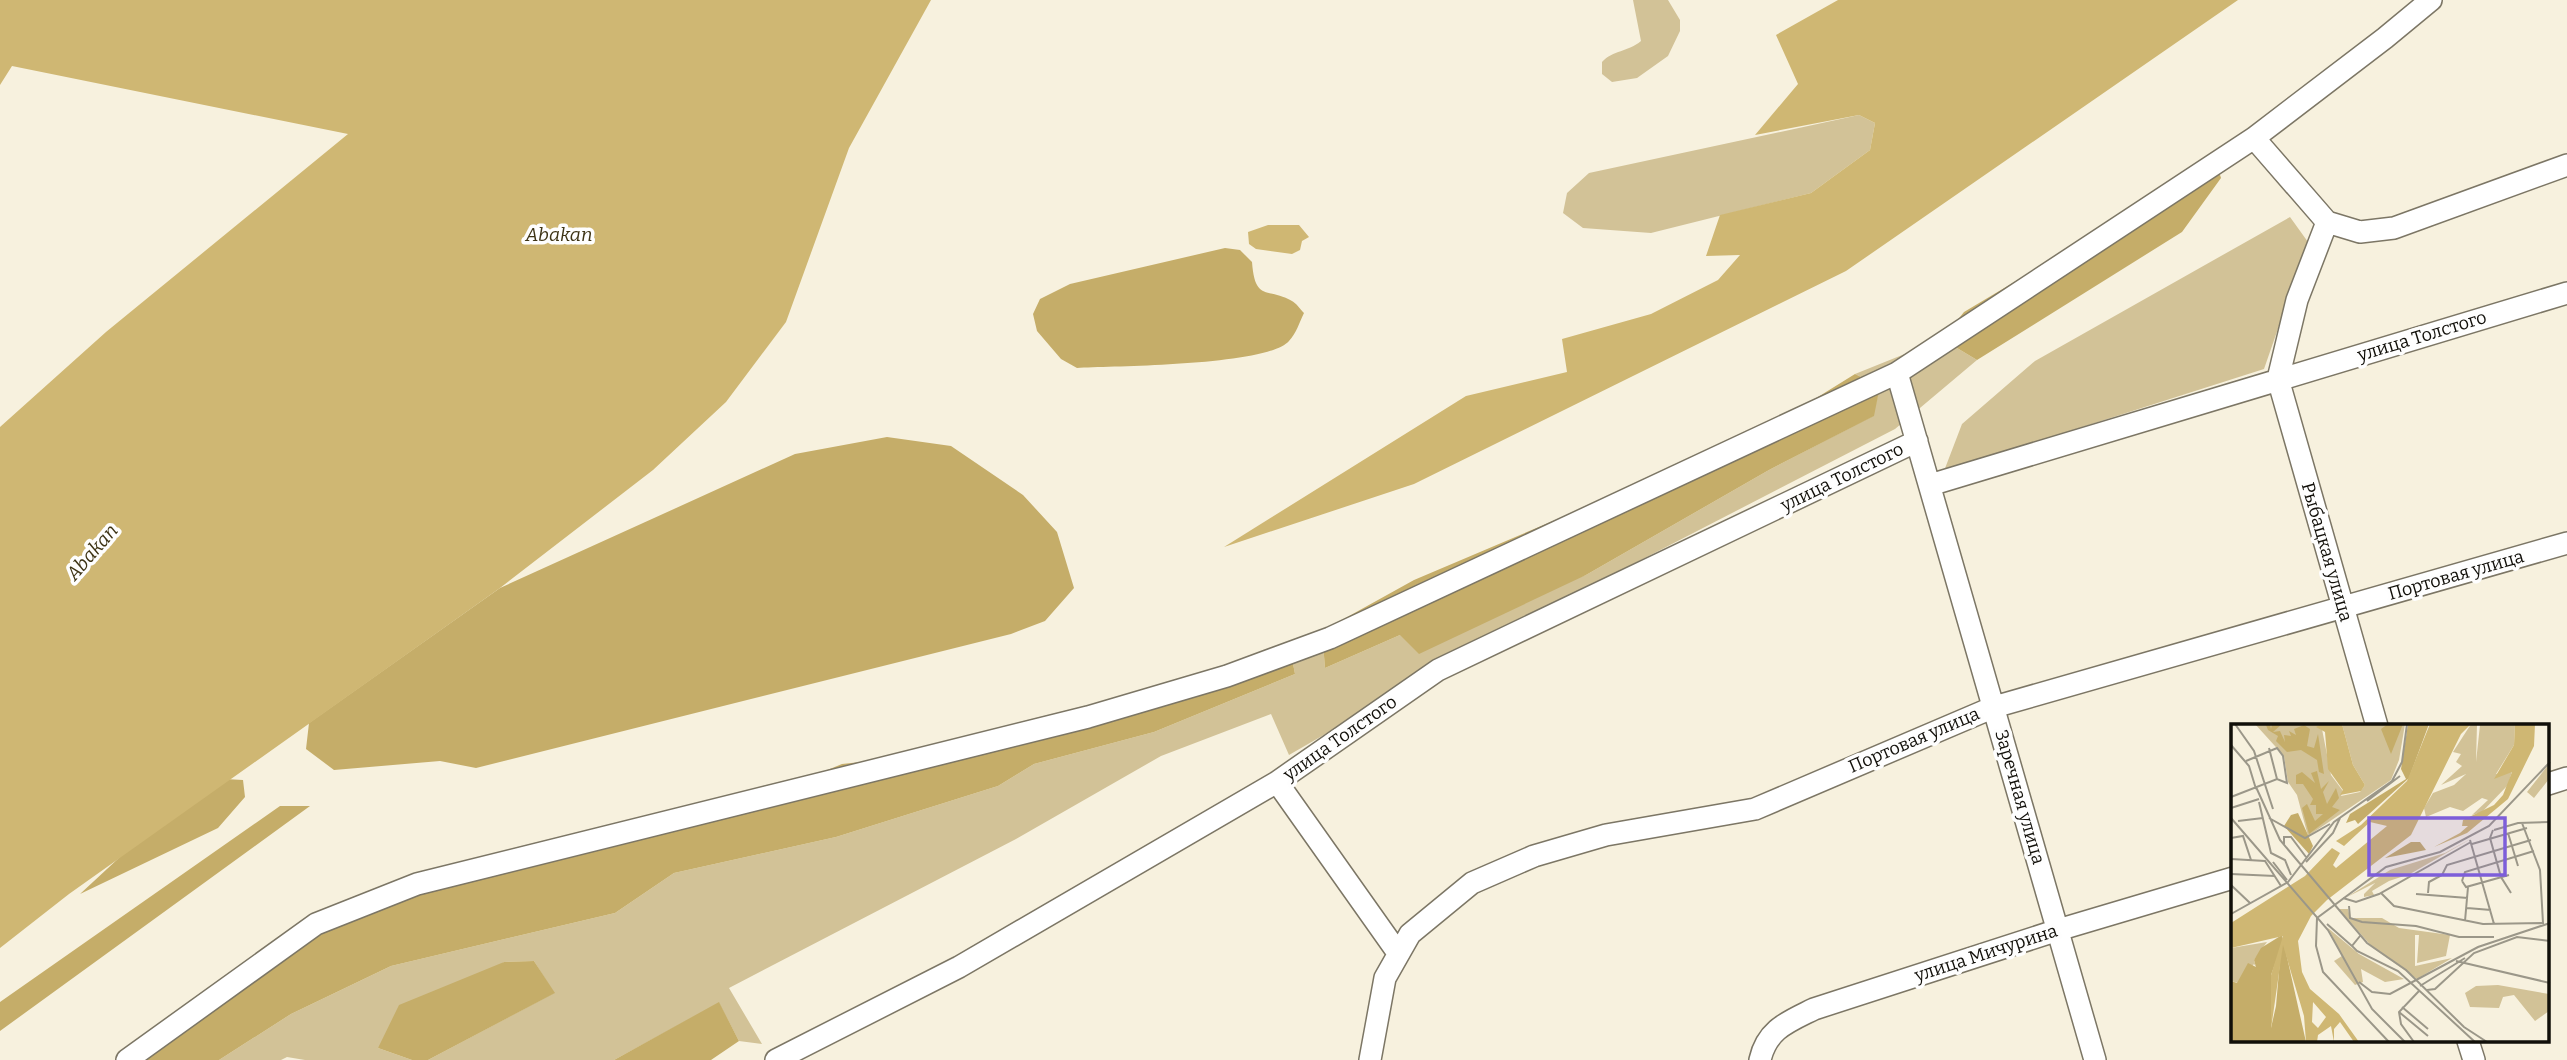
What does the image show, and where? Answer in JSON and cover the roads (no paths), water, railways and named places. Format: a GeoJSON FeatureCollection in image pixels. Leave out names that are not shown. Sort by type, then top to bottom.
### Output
{"type":"FeatureCollection","features":[{"type":"Feature","properties":{"kind":"street"},"geometry":{"type":"LineString","coordinates":[[127,1060],[316,924],[417,884],[1088,717],[1227,676],[1330,638],[1897,373],[2254,138],[2431,0]]}},
{"type":"Feature","properties":{"kind":"street"},"geometry":{"type":"LineString","coordinates":[[2254,138],[2328,222],[2360,232],[2394,228],[2567,165]]}},
{"type":"Feature","properties":{"kind":"street"},"geometry":{"type":"LineString","coordinates":[[2277,379],[2297,300],[2328,222]]}},
{"type":"Feature","properties":{"kind":"street","name":"улица Толстого"},"geometry":{"type":"LineString","coordinates":[[1930,485],[2567,293]]}},
{"type":"Feature","properties":{"kind":"street","name":"Заречная улица"},"geometry":{"type":"LineString","coordinates":[[1897,373],[2095,1060]]}},
{"type":"Feature","properties":{"kind":"street","name":"Рыбацкая улица"},"geometry":{"type":"LineString","coordinates":[[2277,379],[2376,724]]}},
{"type":"Feature","properties":{"kind":"street","name":"улица Толстого"},"geometry":{"type":"LineString","coordinates":[[776,1060],[959,967],[1277,782],[1437,670],[1917,441]]}},
{"type":"Feature","properties":{"kind":"street","name":"Портовая улица"},"geometry":{"type":"LineString","coordinates":[[1370,1060],[1385,978],[1410,934],[1472,883],[1534,856],[1606,835],[1755,809],[1994,707],[2567,544]]}},
{"type":"Feature","properties":{"kind":"street"},"geometry":{"type":"LineString","coordinates":[[2550,783],[2567,778]]}},
{"type":"Feature","properties":{"kind":"street"},"geometry":{"type":"LineString","coordinates":[[1277,782],[1398,953]]}},
{"type":"Feature","properties":{"kind":"street","name":"улица Мичурина"},"geometry":{"type":"LineString","coordinates":[[1760,1060],[1763,1048],[1780,1026],[1814,1009],[2058,930],[2231,879]]}},
{"type":"Feature","properties":{"kind":"street"},"geometry":{"type":"LineString","coordinates":[[2469,1042],[2474,1060]]}},
{"type":"Feature","properties":{"kind":"water","name":"Abakan"},"geometry":{"type":"Polygon","coordinates":[[[0,0],[931,0],[849,148],[786,322],[726,402],[653,470],[500,588],[69,894],[0,948],[0,427],[106,332],[348,134],[12,66],[0,85],[0,0]]]}},
{"type":"Feature","properties":{"kind":"water"},"geometry":{"type":"Polygon","coordinates":[[[1838,0],[2238,0],[1846,271],[1414,484],[1224,547],[1466,396],[1567,372],[1562,339],[1651,314],[1718,280],[1740,255],[1706,256],[1720,215],[1811,193],[1870,150],[1875,123],[1859,115],[1755,135],[1798,84],[1776,35],[1838,0]]]}},
{"type":"Feature","properties":{"kind":"water"},"geometry":{"type":"Polygon","coordinates":[[[1268,225],[1299,225],[1309,237],[1302,241],[1300,250],[1292,254],[1256,249],[1249,244],[1248,232],[1268,225]]]}}]}
